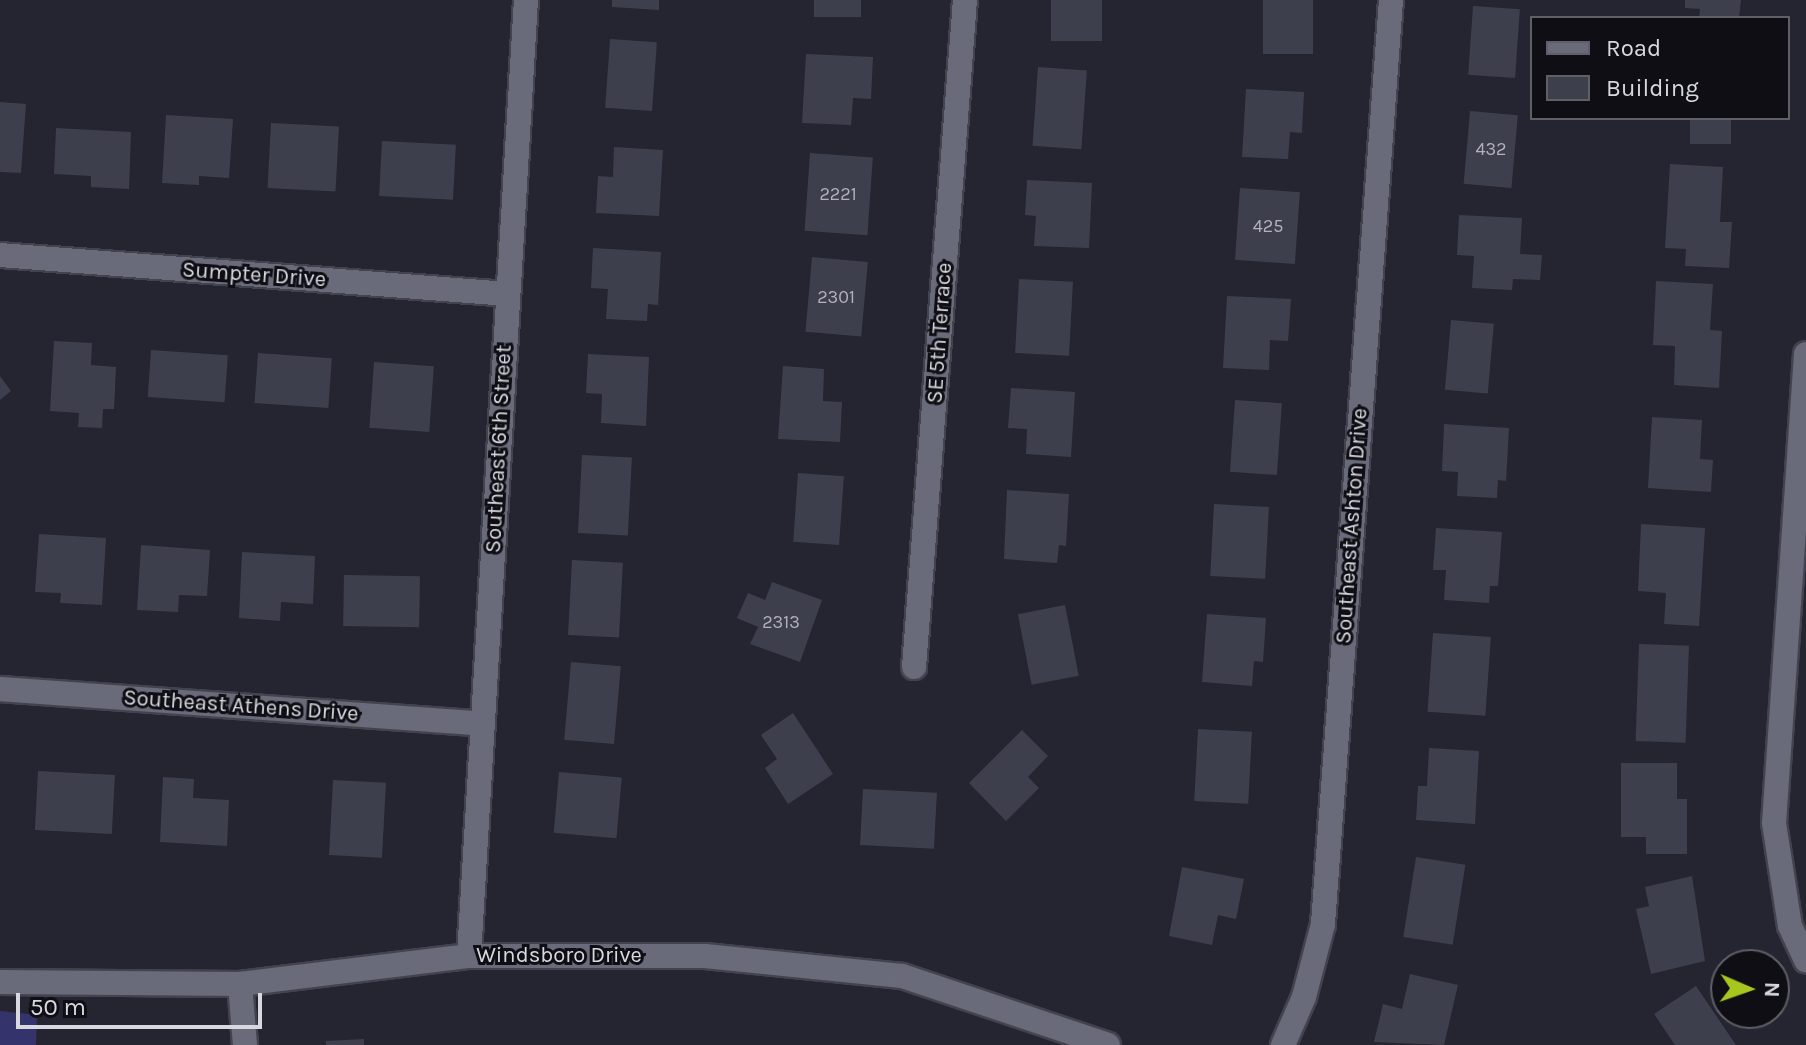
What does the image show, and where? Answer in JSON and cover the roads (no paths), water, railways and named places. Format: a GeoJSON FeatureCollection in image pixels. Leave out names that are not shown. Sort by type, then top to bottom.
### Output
{"type":"FeatureCollection","features":[{"type":"Feature","properties":{"kind":"street","name":"Southeast 6th Street"},"geometry":{"type":"LineString","coordinates":[[469,956],[526,0]]}},
{"type":"Feature","properties":{"kind":"street","name":"SE 5th Terrace"},"geometry":{"type":"LineString","coordinates":[[914,667],[965,0]]}},
{"type":"Feature","properties":{"kind":"street","name":"Southeast Ashton Drive"},"geometry":{"type":"LineString","coordinates":[[1283,1045],[1304,997],[1323,924],[1391,0]]}},
{"type":"Feature","properties":{"kind":"street","name":"Sumpter Drive"},"geometry":{"type":"LineString","coordinates":[[0,255],[508,294]]}},
{"type":"Feature","properties":{"kind":"street"},"geometry":{"type":"LineString","coordinates":[[1806,354],[1774,823],[1789,913],[1806,961]]}},
{"type":"Feature","properties":{"kind":"street","name":"Southeast Athens Drive"},"geometry":{"type":"LineString","coordinates":[[0,689],[483,724]]}},
{"type":"Feature","properties":{"kind":"street","name":"Windsboro Drive"},"geometry":{"type":"LineString","coordinates":[[0,982],[240,984],[469,956],[705,956],[902,976],[1108,1045]]}},
{"type":"Feature","properties":{"kind":"street"},"geometry":{"type":"LineString","coordinates":[[240,984],[245,1045]]}}]}
